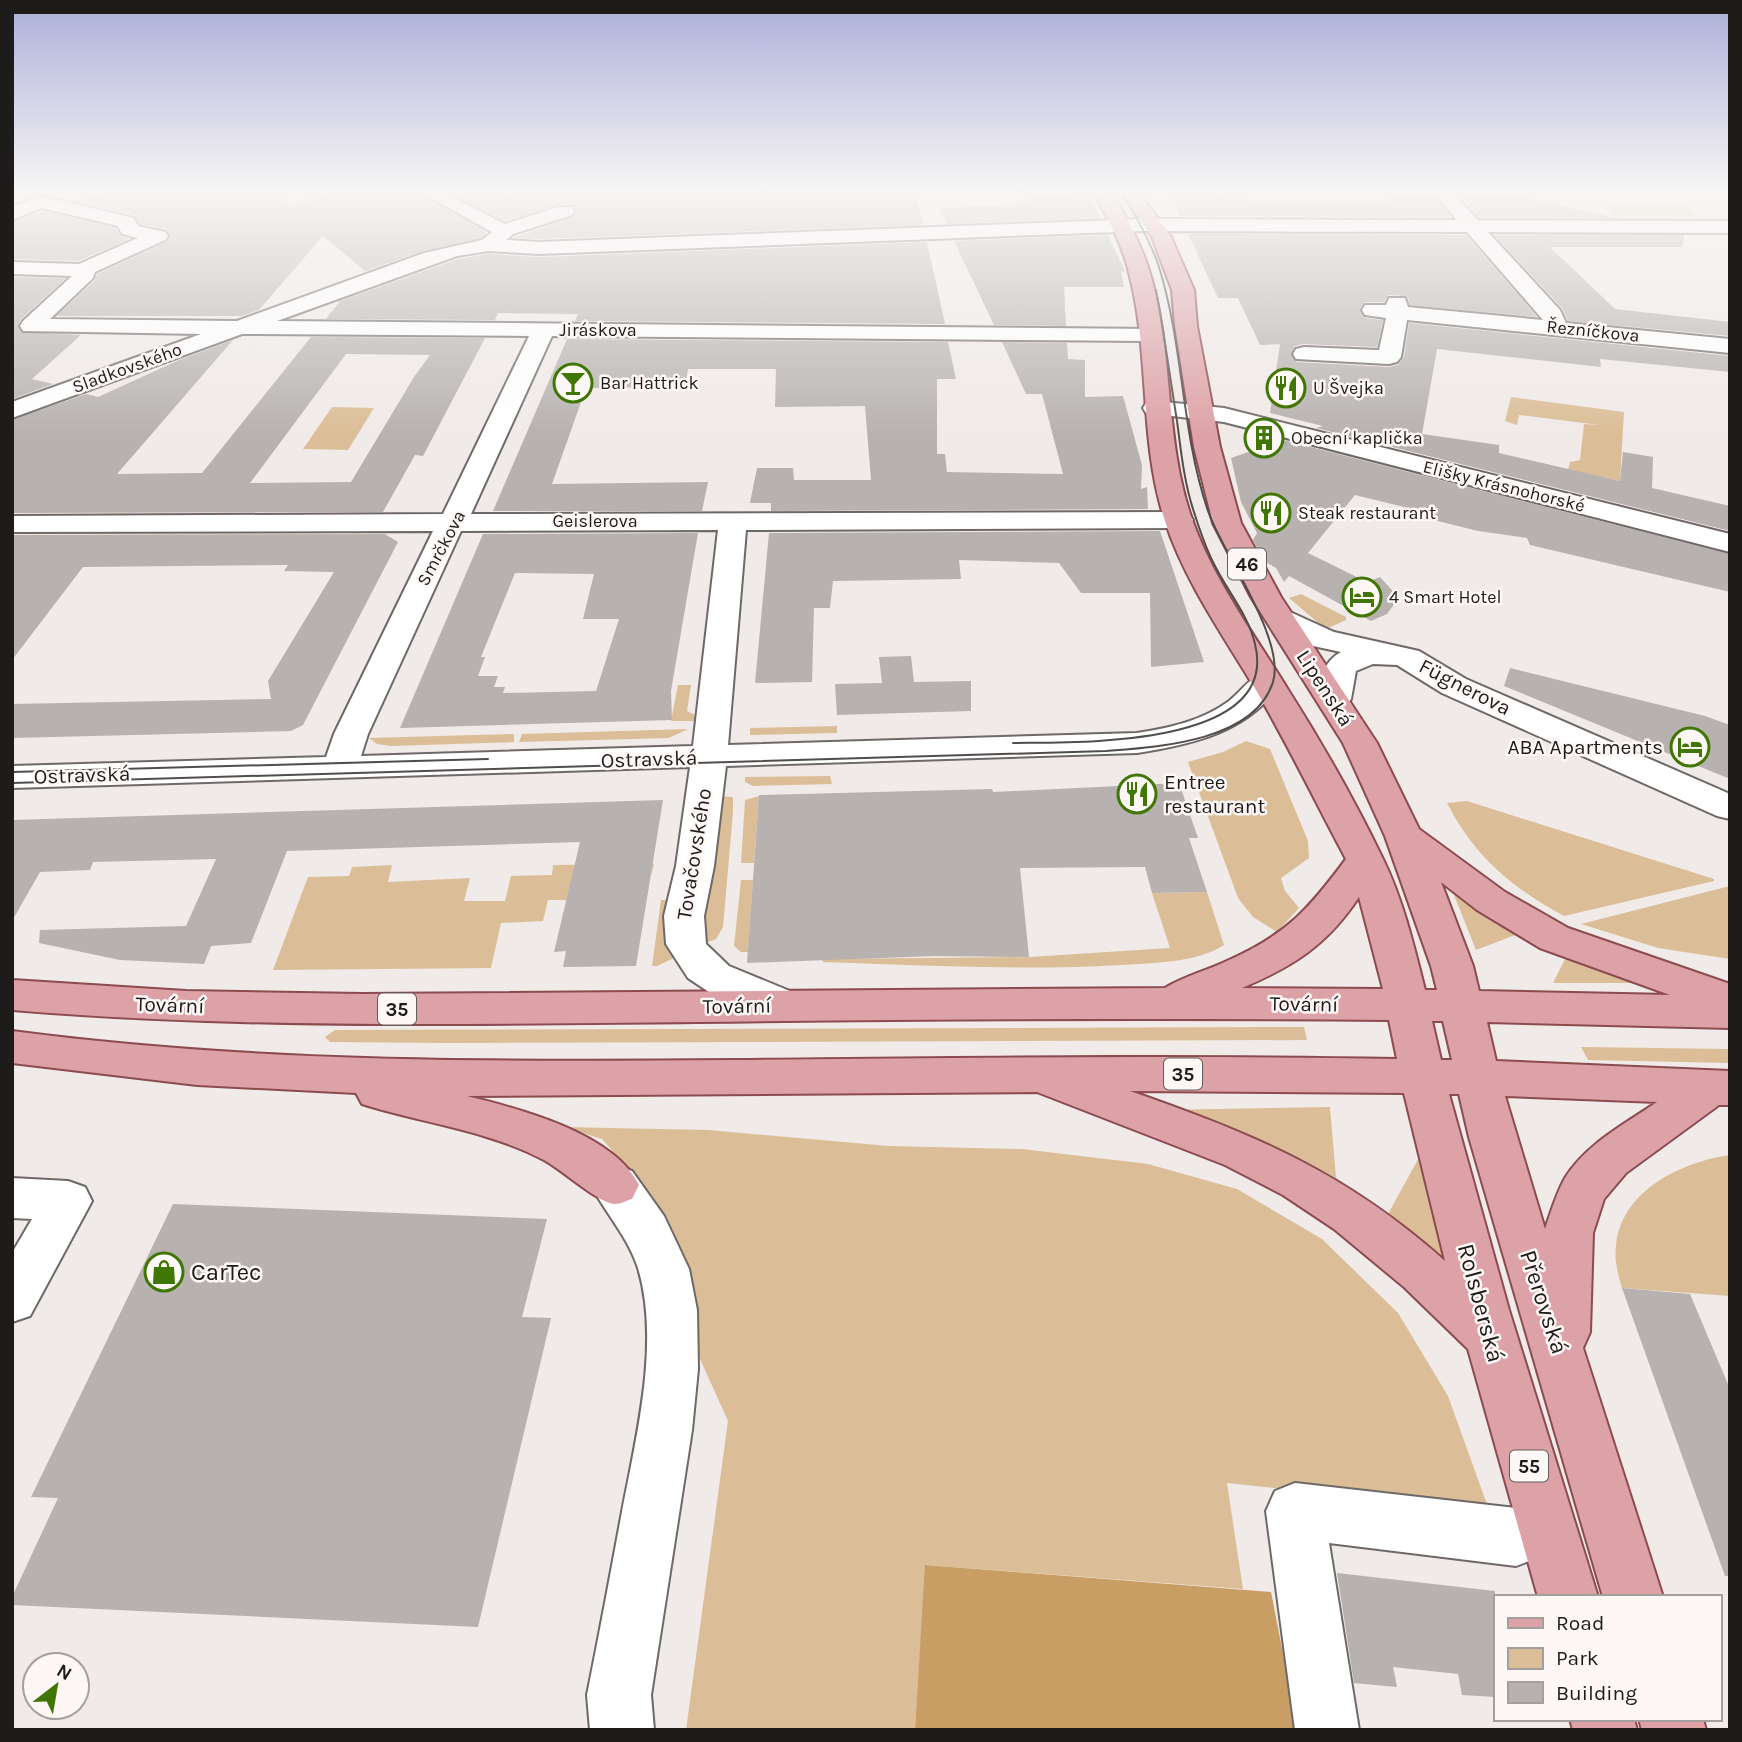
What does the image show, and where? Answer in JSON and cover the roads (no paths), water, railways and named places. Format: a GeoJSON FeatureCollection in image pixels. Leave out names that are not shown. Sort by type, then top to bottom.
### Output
{"type":"FeatureCollection","features":[{"type":"Feature","properties":{"kind":"main road","name":"46"},"geometry":{"type":"LineString","coordinates":[[1142,273],[1160,449],[1179,520],[1209,588],[1266,682],[1365,860]]}},
{"type":"Feature","properties":{"kind":"main road","name":"Lipenská"},"geometry":{"type":"LineString","coordinates":[[1177,273],[1187,308],[1185,326],[1206,447],[1227,523],[1240,553],[1360,743],[1404,836],[1457,986]]}},
{"type":"Feature","properties":{"kind":"main road"},"geometry":{"type":"LineString","coordinates":[[1404,836],[1492,901],[1555,938],[1730,1000]]}},
{"type":"Feature","properties":{"kind":"main road"},"geometry":{"type":"LineString","coordinates":[[1169,1003],[1244,969],[1300,939],[1327,913],[1365,860]]}},
{"type":"Feature","properties":{"kind":"main road","name":"Rolsberská"},"geometry":{"type":"LineString","coordinates":[[1365,860],[1396,948],[1423,1077],[1489,1336],[1567,1595]]}},
{"type":"Feature","properties":{"kind":"main road","name":"Tovární"},"geometry":{"type":"LineString","coordinates":[[12,995],[113,1003],[290,1008],[1169,1003],[1408,1005],[1457,986]]}},
{"type":"Feature","properties":{"kind":"main road","name":"35"},"geometry":{"type":"LineString","coordinates":[[1457,986],[1730,1012]]}},
{"type":"Feature","properties":{"kind":"main road","name":"Přerovská"},"geometry":{"type":"LineString","coordinates":[[1457,986],[1498,1157],[1632,1595]]}},
{"type":"Feature","properties":{"kind":"main road","name":"35"},"geometry":{"type":"LineString","coordinates":[[12,1047],[178,1068],[319,1076],[500,1079],[1335,1073],[1720,1088]]}},
{"type":"Feature","properties":{"kind":"main road"},"geometry":{"type":"LineString","coordinates":[[1032,1074],[1245,1154],[1298,1180],[1342,1207],[1409,1258],[1489,1336]]}},
{"type":"Feature","properties":{"kind":"main road"},"geometry":{"type":"LineString","coordinates":[[319,1076],[499,1123],[575,1154],[615,1185]]}},
{"type":"Feature","properties":{"kind":"main road"},"geometry":{"type":"LineString","coordinates":[[1563,1363],[1568,1233],[1582,1193],[1594,1175],[1609,1160],[1720,1088]]}},
{"type":"Feature","properties":{"kind":"street","name":"Jiráskova"},"geometry":{"type":"LineString","coordinates":[[85,273],[31,326],[1150,334]]}},
{"type":"Feature","properties":{"kind":"street","name":"Sladkovského"},"geometry":{"type":"LineString","coordinates":[[12,411],[387,273]]}},
{"type":"Feature","properties":{"kind":"street"},"geometry":{"type":"LineString","coordinates":[[1515,273],[1552,315],[1558,328]]}},
{"type":"Feature","properties":{"kind":"street"},"geometry":{"type":"LineString","coordinates":[[1304,354],[1389,357],[1398,307]]}},
{"type":"Feature","properties":{"kind":"street","name":"Řezníčkova"},"geometry":{"type":"LineString","coordinates":[[1373,310],[1398,307],[1558,328],[1730,346]]}},
{"type":"Feature","properties":{"kind":"street","name":"Smrčkova"},"geometry":{"type":"LineString","coordinates":[[340,767],[351,734],[544,330]]}},
{"type":"Feature","properties":{"kind":"street","name":"Elišky Krásnohorské"},"geometry":{"type":"LineString","coordinates":[[1155,408],[1201,411],[1730,543]]}},
{"type":"Feature","properties":{"kind":"street","name":"Geislerova"},"geometry":{"type":"LineString","coordinates":[[12,524],[459,511],[733,521],[1179,520]]}},
{"type":"Feature","properties":{"kind":"street","name":"Tovačovského"},"geometry":{"type":"LineString","coordinates":[[733,521],[695,865],[682,932],[694,958],[711,974],[782,1005]]}},
{"type":"Feature","properties":{"kind":"street","name":"Fügnerova"},"geometry":{"type":"LineString","coordinates":[[1279,616],[1324,639],[1408,658],[1473,695],[1730,808]]}},
{"type":"Feature","properties":{"kind":"street","name":"Fügnerova"},"geometry":{"type":"LineString","coordinates":[[1334,699],[1334,681],[1342,665],[1361,656],[1392,653]]}},
{"type":"Feature","properties":{"kind":"street","name":"Ostravská"},"geometry":{"type":"LineString","coordinates":[[12,777],[708,758],[1157,740],[1198,731],[1227,718],[1244,707],[1266,682]]}},
{"type":"Feature","properties":{"kind":"street"},"geometry":{"type":"LineString","coordinates":[[611,1718],[666,1425],[671,1336],[667,1283],[654,1247],[640,1218],[615,1185]]}},
{"type":"Feature","properties":{"kind":"street"},"geometry":{"type":"LineString","coordinates":[[12,1199],[68,1201],[12,1300]]}},
{"type":"Feature","properties":{"kind":"street"},"geometry":{"type":"LineString","coordinates":[[1327,1730],[1295,1511],[1516,1537]]}},
{"type":"Feature","properties":{"kind":"tram line"},"geometry":{"type":"LineString","coordinates":[[12,783],[1106,751],[1176,743],[1225,729],[1246,718],[1262,702],[1273,682],[1275,664],[1262,620],[1216,529],[1199,481],[1173,328],[1161,273]]}},
{"type":"Feature","properties":{"kind":"tram line"},"geometry":{"type":"LineString","coordinates":[[1013,743],[1123,739],[1167,732],[1206,721],[1237,704],[1255,678],[1255,644],[1252,633],[1211,558],[1190,498],[1156,290]]}},
{"type":"Feature","properties":{"kind":"tram line"},"geometry":{"type":"LineString","coordinates":[[12,772],[488,759]]}},
{"type":"Feature","properties":{"kind":"place","name":"Bar Hattrick"},"geometry":{"type":"Point","coordinates":[573,383]}},
{"type":"Feature","properties":{"kind":"place","name":"U Švejka"},"geometry":{"type":"Point","coordinates":[1286,388]}},
{"type":"Feature","properties":{"kind":"place","name":"Obecní kaplička"},"geometry":{"type":"Point","coordinates":[1264,438]}},
{"type":"Feature","properties":{"kind":"place","name":"Steak restaurant"},"geometry":{"type":"Point","coordinates":[1271,513]}},
{"type":"Feature","properties":{"kind":"place","name":"4 Smart Hotel"},"geometry":{"type":"Point","coordinates":[1362,597]}},
{"type":"Feature","properties":{"kind":"place","name":"ABA Apartments"},"geometry":{"type":"Point","coordinates":[1690,747]}},
{"type":"Feature","properties":{"kind":"place","name":"Entree restaurant"},"geometry":{"type":"Point","coordinates":[1137,794]}},
{"type":"Feature","properties":{"kind":"place","name":"CarTec"},"geometry":{"type":"Point","coordinates":[164,1272]}}]}
